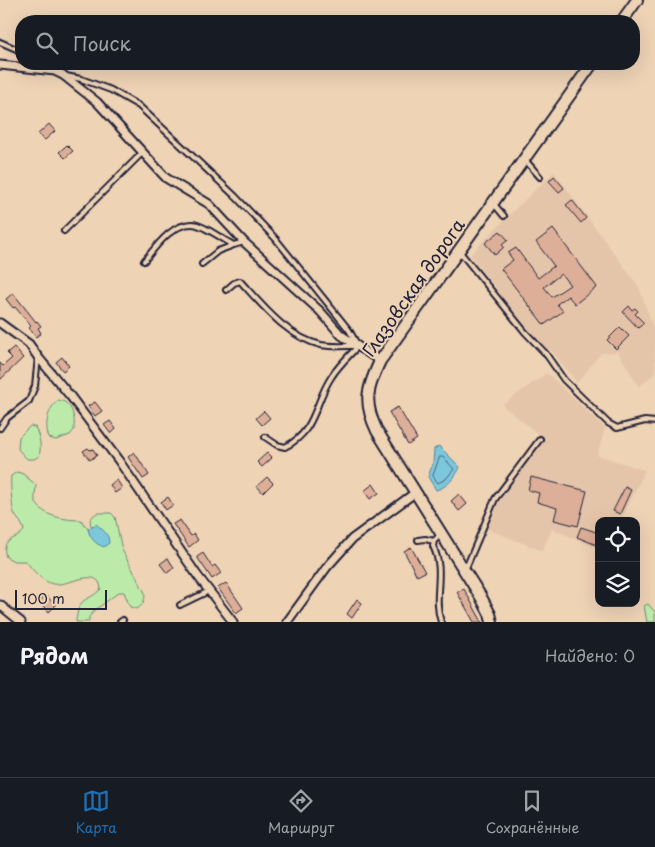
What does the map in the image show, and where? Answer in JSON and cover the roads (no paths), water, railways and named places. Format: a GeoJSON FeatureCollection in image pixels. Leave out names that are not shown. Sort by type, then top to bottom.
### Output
{"type":"FeatureCollection","features":[{"type":"Feature","properties":{"kind":"street"},"geometry":{"type":"LineString","coordinates":[[626,15],[637,0]]}},
{"type":"Feature","properties":{"kind":"street"},"geometry":{"type":"LineString","coordinates":[[0,65],[15,67]]}},
{"type":"Feature","properties":{"kind":"street"},"geometry":{"type":"LineString","coordinates":[[48,70],[64,75],[97,102],[166,178],[209,204],[244,242],[320,311],[341,335],[380,361]]}},
{"type":"Feature","properties":{"kind":"street","name":"Глазовская дорога"},"geometry":{"type":"LineString","coordinates":[[492,622],[481,597],[465,570],[377,430],[367,406],[369,389],[380,361],[588,70]]}},
{"type":"Feature","properties":{"kind":"street"},"geometry":{"type":"LineString","coordinates":[[0,323],[29,344],[38,358],[71,397],[119,461],[209,591],[233,622]]}},
{"type":"Feature","properties":{"kind":"street"},"geometry":{"type":"LineString","coordinates":[[287,622],[327,568],[352,539],[416,492]]}},
{"type":"Feature","properties":{"kind":"street"},"geometry":{"type":"LineString","coordinates":[[0,605],[21,622]]}},
{"type":"Feature","properties":{"kind":"lane"},"geometry":{"type":"LineString","coordinates":[[0,42],[15,48]]}},
{"type":"Feature","properties":{"kind":"lane"},"geometry":{"type":"LineString","coordinates":[[64,75],[111,90],[139,106],[235,196],[275,238],[349,330],[358,346]]}},
{"type":"Feature","properties":{"kind":"lane"},"geometry":{"type":"LineString","coordinates":[[64,231],[142,153]]}},
{"type":"Feature","properties":{"kind":"lane"},"geometry":{"type":"LineString","coordinates":[[524,159],[540,177]]}},
{"type":"Feature","properties":{"kind":"lane"},"geometry":{"type":"LineString","coordinates":[[493,203],[504,216]]}},
{"type":"Feature","properties":{"kind":"lane"},"geometry":{"type":"LineString","coordinates":[[144,261],[169,233],[179,227],[193,224],[210,231],[234,245]]}},
{"type":"Feature","properties":{"kind":"lane"},"geometry":{"type":"LineString","coordinates":[[202,264],[218,251],[244,242]]}},
{"type":"Feature","properties":{"kind":"lane"},"geometry":{"type":"LineString","coordinates":[[458,250],[525,332],[546,354],[564,380],[608,422],[617,428],[645,421],[655,422]]}},
{"type":"Feature","properties":{"kind":"lane"},"geometry":{"type":"LineString","coordinates":[[226,290],[234,283],[240,281],[284,326],[299,337],[322,345],[358,346]]}},
{"type":"Feature","properties":{"kind":"lane"},"geometry":{"type":"LineString","coordinates":[[265,437],[271,443],[285,447],[302,436],[332,376],[358,346]]}},
{"type":"Feature","properties":{"kind":"lane"},"geometry":{"type":"LineString","coordinates":[[0,428],[7,418],[29,401],[35,386],[38,358]]}},
{"type":"Feature","properties":{"kind":"lane"},"geometry":{"type":"LineString","coordinates":[[465,570],[496,499],[540,439]]}},
{"type":"Feature","properties":{"kind":"lane"},"geometry":{"type":"LineString","coordinates":[[441,622],[437,589],[440,569],[438,557],[433,546],[434,541],[442,533]]}},
{"type":"Feature","properties":{"kind":"lane"},"geometry":{"type":"LineString","coordinates":[[418,540],[434,541]]}},
{"type":"Feature","properties":{"kind":"lane"},"geometry":{"type":"LineString","coordinates":[[180,605],[209,591]]}},
{"type":"Feature","properties":{"kind":"water"},"geometry":{"type":"Polygon","coordinates":[[[439,446],[460,467],[450,482],[436,490],[428,477],[433,463],[434,449],[439,446]]]}},
{"type":"Feature","properties":{"kind":"water"},"geometry":{"type":"Polygon","coordinates":[[[96,524],[108,537],[109,543],[104,547],[92,538],[89,532],[88,529],[96,524]]]}}]}
